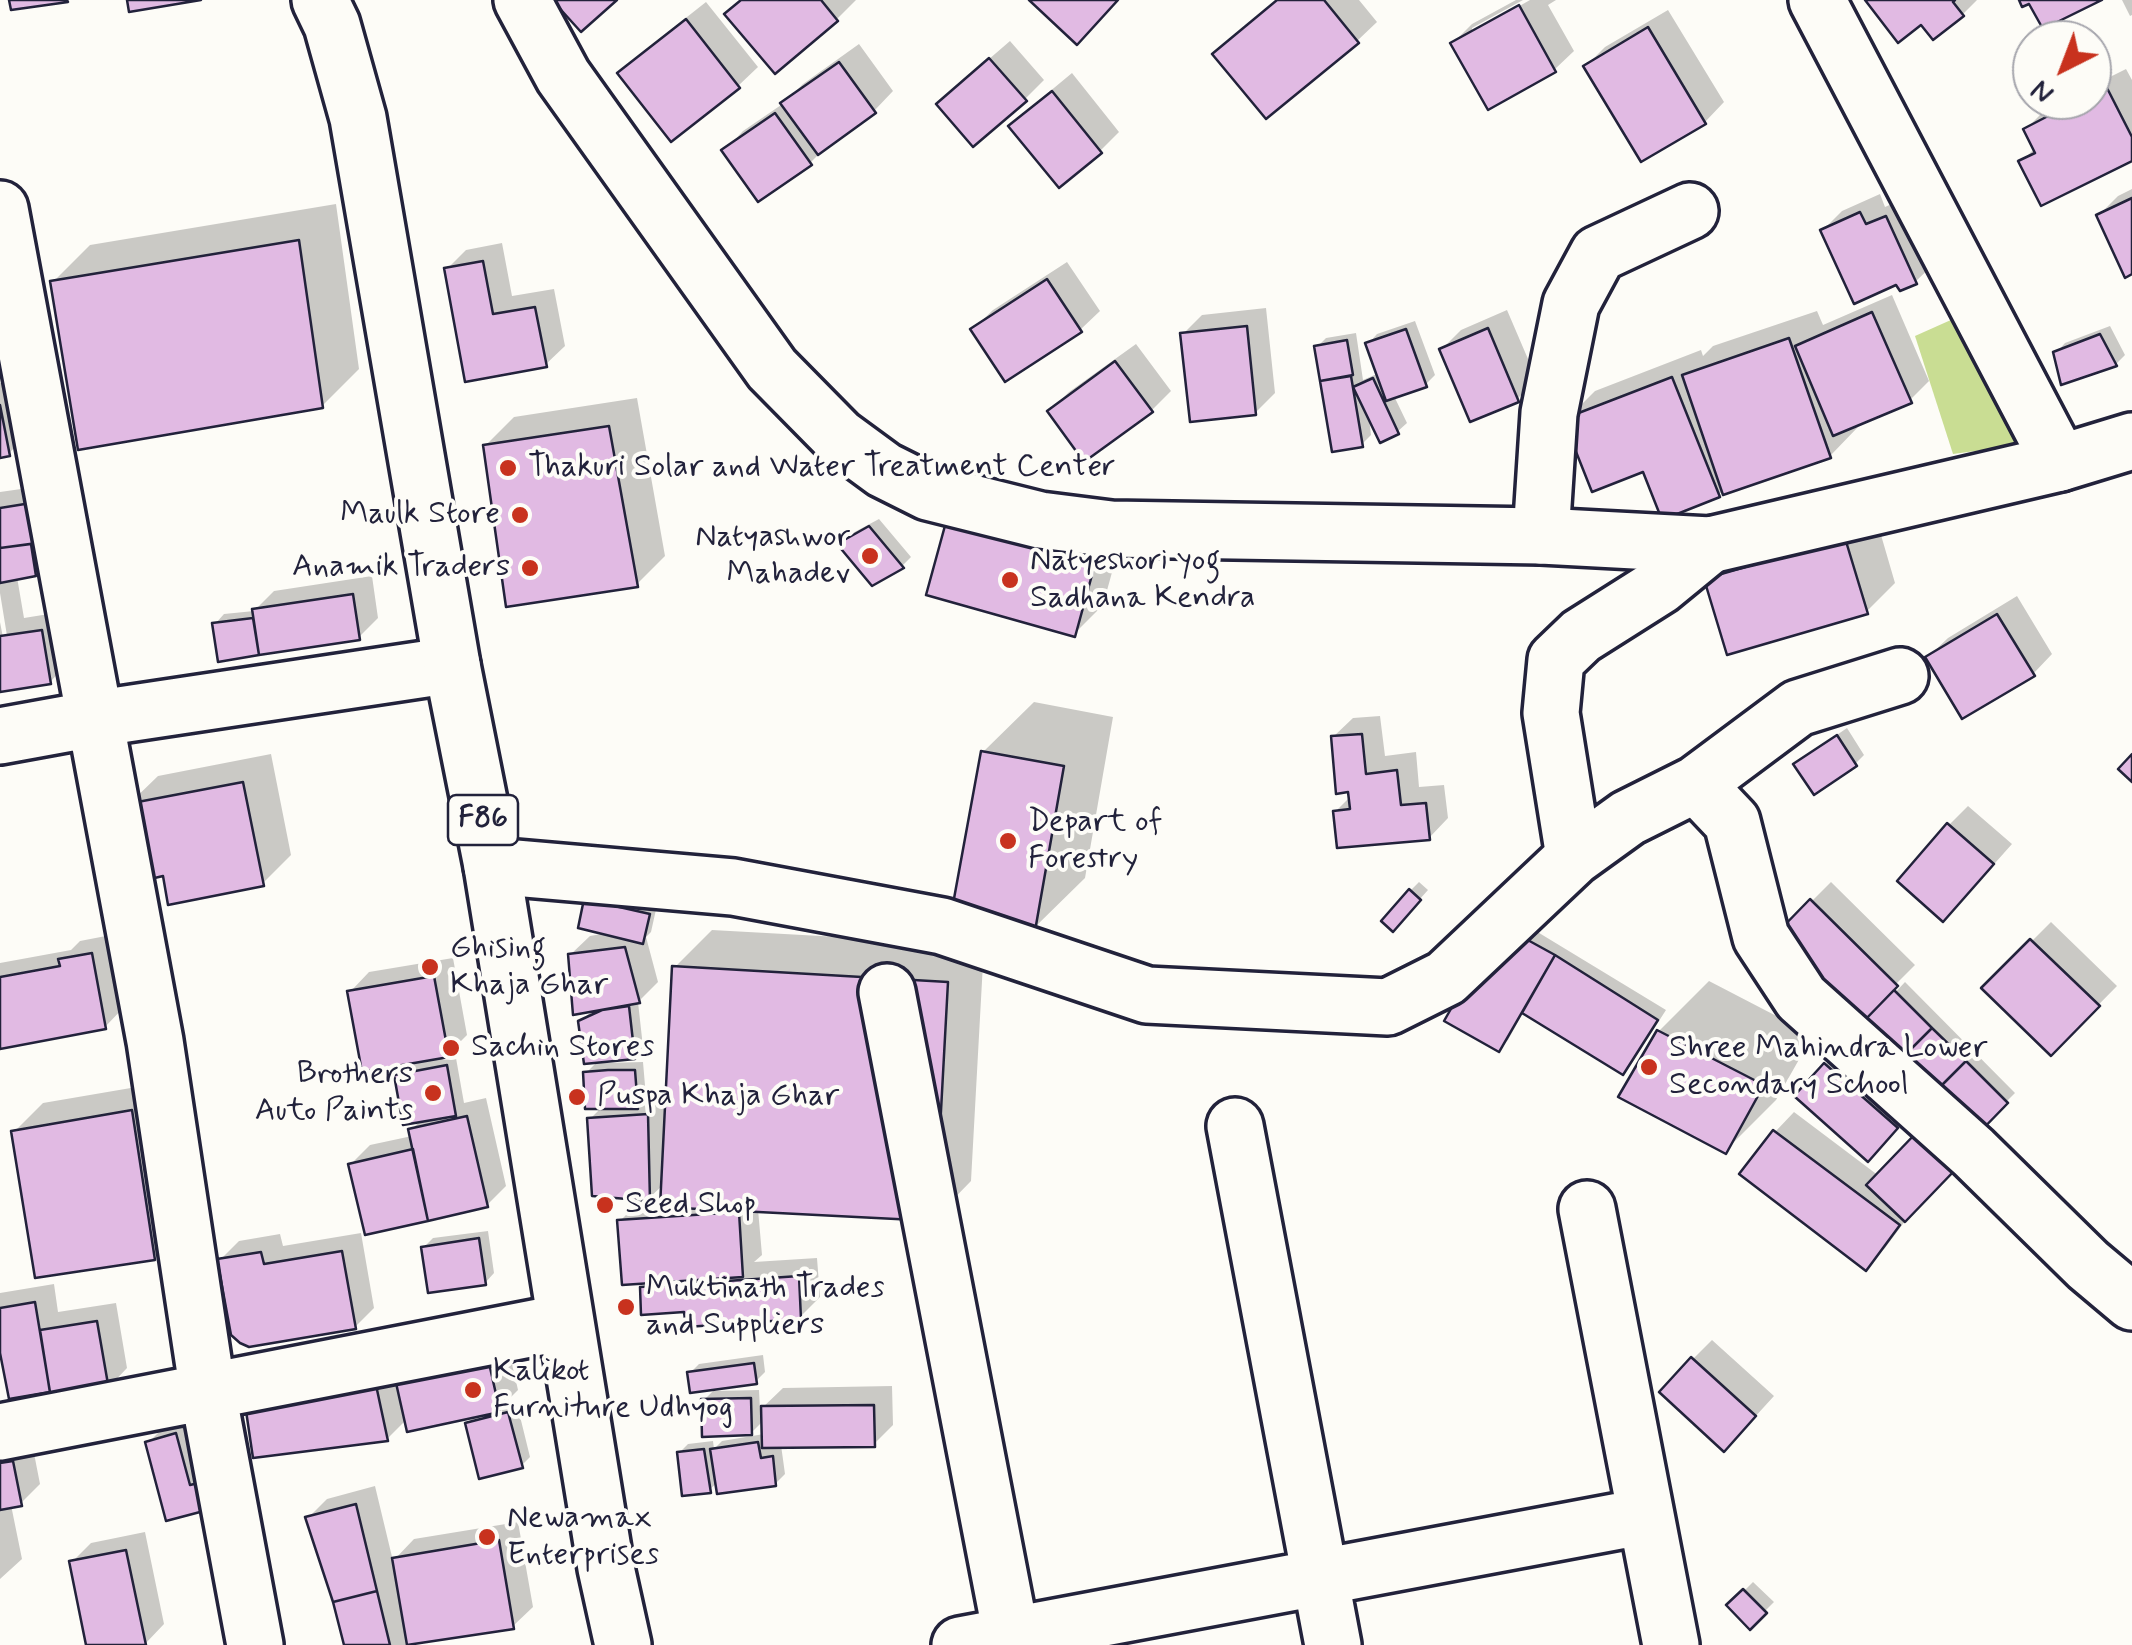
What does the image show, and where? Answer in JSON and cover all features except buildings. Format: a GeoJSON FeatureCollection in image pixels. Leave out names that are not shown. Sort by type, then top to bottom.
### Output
{"type":"FeatureCollection","features":[{"type":"Feature","properties":{"kind":"street","name":"F86"},"geometry":{"type":"LineString","coordinates":[[320,0],[332,25],[358,118],[452,665],[492,866],[606,1568],[623,1645]]}},
{"type":"Feature","properties":{"kind":"street"},"geometry":{"type":"LineString","coordinates":[[522,0],[562,76],[772,368],[839,437],[884,470],[928,492],[1040,520],[1111,528],[1540,536],[1710,545],[2060,463],[2132,441]]}},
{"type":"Feature","properties":{"kind":"street"},"geometry":{"type":"LineString","coordinates":[[1816,0],[2060,463]]}},
{"type":"Feature","properties":{"kind":"street"},"geometry":{"type":"LineString","coordinates":[[0,210],[155,1041],[208,1393],[255,1645]]}},
{"type":"Feature","properties":{"kind":"street"},"geometry":{"type":"LineString","coordinates":[[1540,536],[1549,413],[1571,304],[1598,254],[1690,210]]}},
{"type":"Feature","properties":{"kind":"street"},"geometry":{"type":"LineString","coordinates":[[1574,857],[1551,712],[1556,660],[1581,636],[1660,586],[1710,545]]}},
{"type":"Feature","properties":{"kind":"street"},"geometry":{"type":"LineString","coordinates":[[0,736],[452,665]]}},
{"type":"Feature","properties":{"kind":"street"},"geometry":{"type":"LineString","coordinates":[[492,866],[734,887],[942,926],[1147,995],[1388,1007],[1446,978],[1574,857],[1628,818],[1696,784],[1798,708],[1900,676]]}},
{"type":"Feature","properties":{"kind":"street"},"geometry":{"type":"LineString","coordinates":[[1696,784],[1732,822],[1761,937],[1802,998],[2132,1302]]}},
{"type":"Feature","properties":{"kind":"street"},"geometry":{"type":"LineString","coordinates":[[887,992],[994,1642],[1646,1516]]}},
{"type":"Feature","properties":{"kind":"street"},"geometry":{"type":"LineString","coordinates":[[1234,1126],[1333,1645]]}},
{"type":"Feature","properties":{"kind":"street"},"geometry":{"type":"LineString","coordinates":[[1586,1208],[1670,1645]]}},
{"type":"Feature","properties":{"kind":"street"},"geometry":{"type":"LineString","coordinates":[[0,1432],[565,1322]]}},
{"type":"Feature","properties":{"kind":"green space"},"geometry":{"type":"Polygon","coordinates":[[[1971,311],[2035,443],[1953,454],[1915,336],[1971,311]]]}},
{"type":"Feature","properties":{"kind":"place","name":"Thakuri Solar and Water Treatment Center"},"geometry":{"type":"Point","coordinates":[508,468]}},
{"type":"Feature","properties":{"kind":"place","name":"Maulk Store"},"geometry":{"type":"Point","coordinates":[520,515]}},
{"type":"Feature","properties":{"kind":"place","name":"Natyashwor Mahadev"},"geometry":{"type":"Point","coordinates":[870,556]}},
{"type":"Feature","properties":{"kind":"place","name":"Anamik Traders"},"geometry":{"type":"Point","coordinates":[530,568]}},
{"type":"Feature","properties":{"kind":"place","name":"Natyeshori yog Sadhana Kendra"},"geometry":{"type":"Point","coordinates":[1010,580]}},
{"type":"Feature","properties":{"kind":"place","name":"Depart of Forestry"},"geometry":{"type":"Point","coordinates":[1008,841]}},
{"type":"Feature","properties":{"kind":"place","name":"Ghising Khaja Ghar"},"geometry":{"type":"Point","coordinates":[430,967]}},
{"type":"Feature","properties":{"kind":"place","name":"Sachin Stores"},"geometry":{"type":"Point","coordinates":[451,1048]}},
{"type":"Feature","properties":{"kind":"place","name":"Shree Mahindra Lower Secondary School"},"geometry":{"type":"Point","coordinates":[1649,1067]}},
{"type":"Feature","properties":{"kind":"place","name":"Brothers Auto Paints"},"geometry":{"type":"Point","coordinates":[433,1093]}},
{"type":"Feature","properties":{"kind":"place","name":"Puspa Khaja Ghar"},"geometry":{"type":"Point","coordinates":[577,1097]}},
{"type":"Feature","properties":{"kind":"place","name":"Seed Shop"},"geometry":{"type":"Point","coordinates":[605,1205]}},
{"type":"Feature","properties":{"kind":"place","name":"Muktinath Trades and Suppliers"},"geometry":{"type":"Point","coordinates":[626,1307]}},
{"type":"Feature","properties":{"kind":"place","name":"Kalikot Furniture Udhyog"},"geometry":{"type":"Point","coordinates":[473,1390]}},
{"type":"Feature","properties":{"kind":"place","name":"Newamax Enterprises"},"geometry":{"type":"Point","coordinates":[487,1537]}}]}
